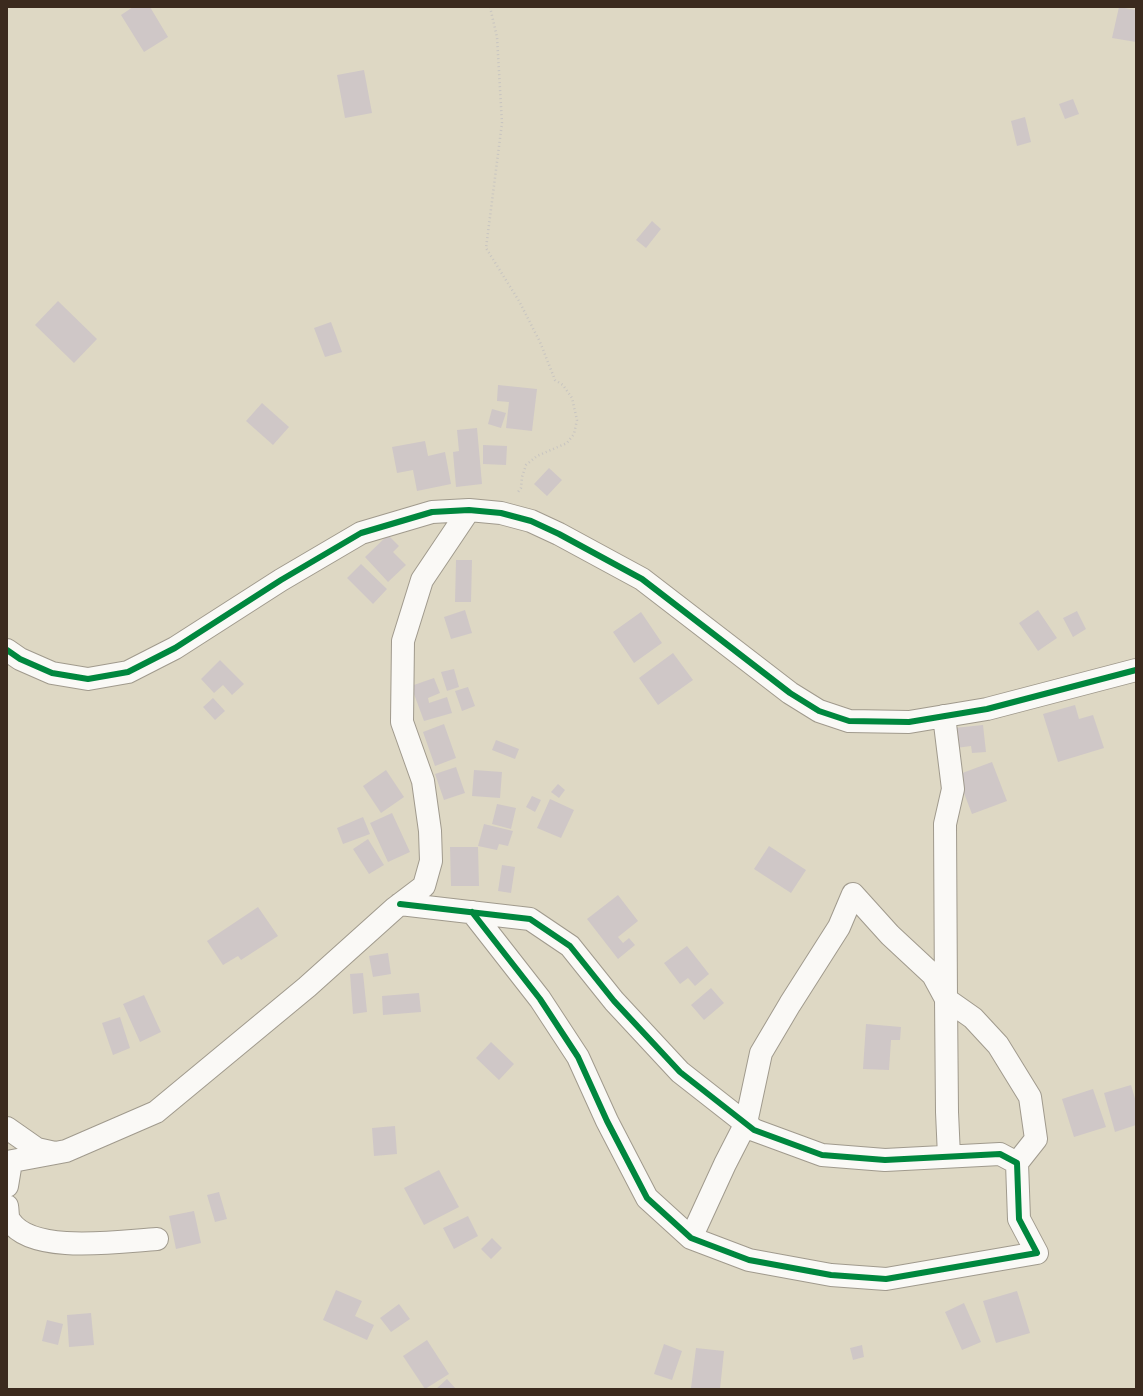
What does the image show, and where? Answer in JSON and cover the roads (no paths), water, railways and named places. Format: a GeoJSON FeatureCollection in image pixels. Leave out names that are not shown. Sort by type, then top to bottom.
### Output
{"type":"FeatureCollection","features":[{"type":"Feature","properties":{"kind":"street"},"geometry":{"type":"LineString","coordinates":[[7,1186],[9,1162],[66,1152],[156,1112],[307,987],[400,904],[424,886],[431,861],[423,781],[402,722],[403,641],[422,580],[469,510]]}},
{"type":"Feature","properties":{"kind":"street"},"geometry":{"type":"LineString","coordinates":[[7,650],[20,659],[52,673],[88,679],[128,672],[175,648],[281,580],[361,533],[432,512],[469,510],[501,513],[531,521],[560,534],[642,579],[790,693],[819,711],[849,721],[909,722],[987,709],[1136,670]]}},
{"type":"Feature","properties":{"kind":"street"},"geometry":{"type":"LineString","coordinates":[[944,716],[953,789],[945,824],[946,1112],[949,1156]]}},
{"type":"Feature","properties":{"kind":"street"},"geometry":{"type":"LineString","coordinates":[[472,912],[540,999],[578,1057],[607,1120],[647,1198],[691,1238],[749,1260],[831,1275],[886,1279],[1037,1253],[1019,1219],[1017,1163],[1036,1139],[1030,1097],[998,1045],[973,1018],[946,999],[933,975],[890,934],[853,894],[839,927],[761,1053],[746,1123],[725,1164],[691,1238]]}},
{"type":"Feature","properties":{"kind":"street"},"geometry":{"type":"LineString","coordinates":[[400,904],[530,919],[570,946],[614,1001],[680,1072],[754,1130],[822,1155],[885,1160],[1000,1154],[1017,1163]]}},
{"type":"Feature","properties":{"kind":"street"},"geometry":{"type":"LineString","coordinates":[[7,1128],[37,1149],[56,1153]]}},
{"type":"Feature","properties":{"kind":"street"},"geometry":{"type":"LineString","coordinates":[[7,1206],[9,1220],[20,1231],[41,1240],[74,1245],[157,1239]]}}]}
